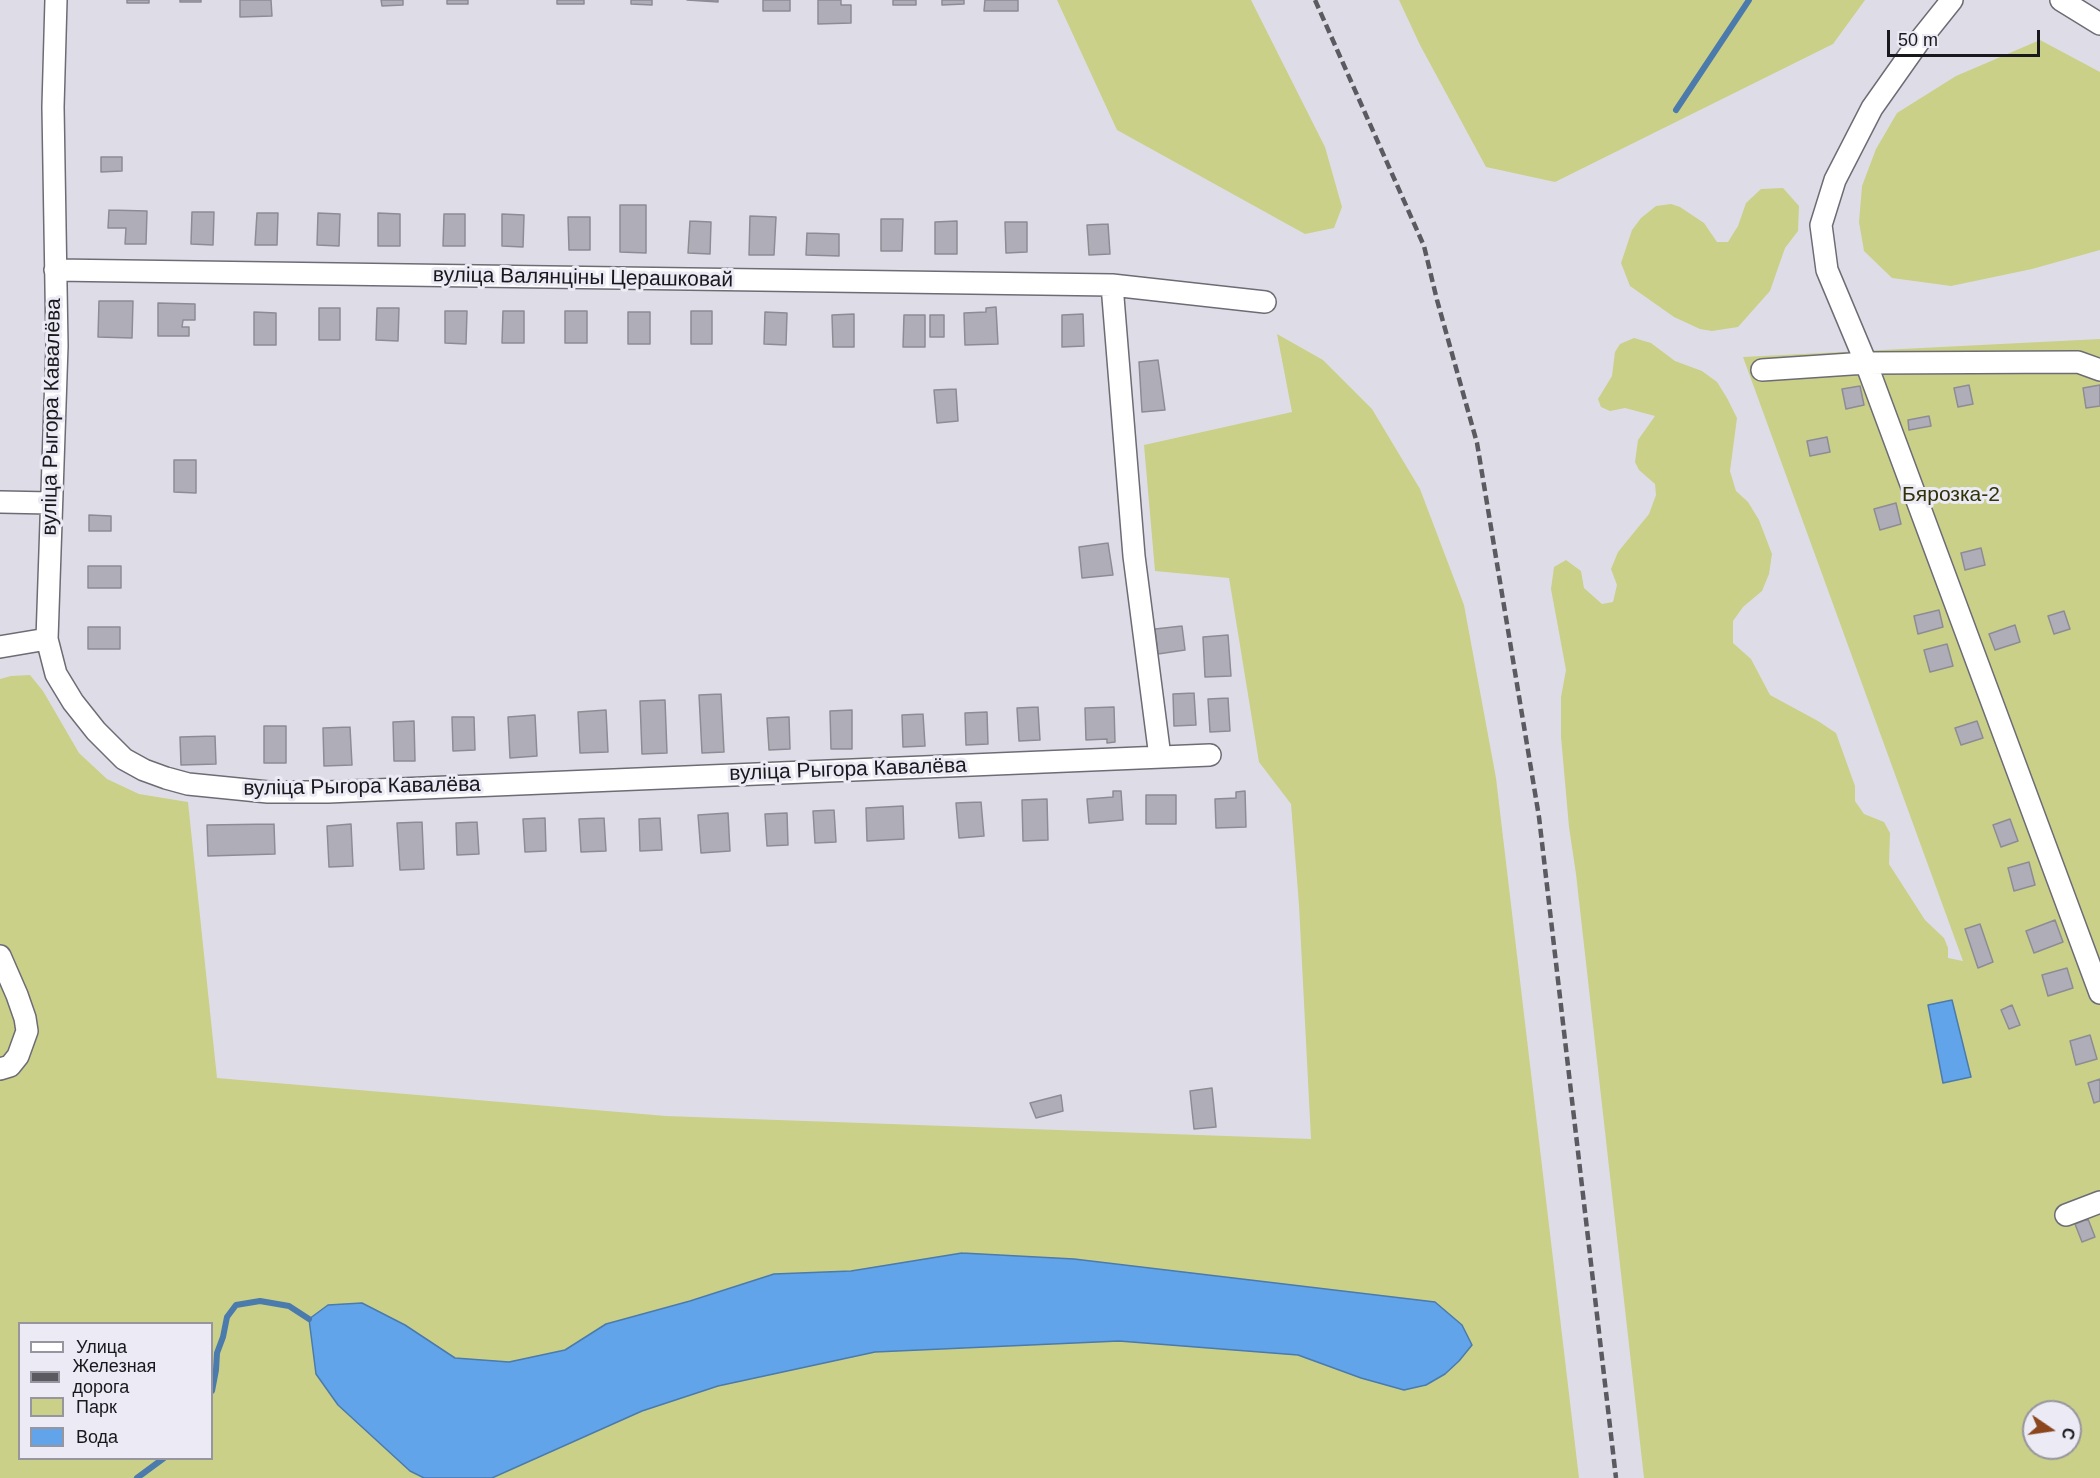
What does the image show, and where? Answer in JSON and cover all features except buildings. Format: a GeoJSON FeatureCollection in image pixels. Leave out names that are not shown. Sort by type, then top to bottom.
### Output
{"type":"FeatureCollection","features":[{"type":"Feature","properties":{"kind":"street","name":"вуліца Рыгора Кавалёва"},"geometry":{"type":"LineString","coordinates":[[56,0],[53,107],[57,346],[47,639],[56,674],[73,702],[109,746],[124,759],[166,778],[212,787],[268,792],[328,792],[1210,755]]}},
{"type":"Feature","properties":{"kind":"street"},"geometry":{"type":"LineString","coordinates":[[1952,0],[1920,40],[1872,108],[1835,180],[1821,225],[1827,270],[1866,363],[2100,993]]}},
{"type":"Feature","properties":{"kind":"street"},"geometry":{"type":"LineString","coordinates":[[2061,0],[2100,24]]}},
{"type":"Feature","properties":{"kind":"street","name":"вуліца Валянціны Церашковай"},"geometry":{"type":"LineString","coordinates":[[55,270],[1112,285],[1265,302]]}},
{"type":"Feature","properties":{"kind":"street"},"geometry":{"type":"LineString","coordinates":[[1112,285],[1134,556],[1160,757]]}},
{"type":"Feature","properties":{"kind":"street"},"geometry":{"type":"LineString","coordinates":[[1762,370],[1866,363],[2078,362],[2100,370]]}},
{"type":"Feature","properties":{"kind":"street"},"geometry":{"type":"LineString","coordinates":[[0,502],[51,502]]}},
{"type":"Feature","properties":{"kind":"street"},"geometry":{"type":"LineString","coordinates":[[0,646],[47,639]]}},
{"type":"Feature","properties":{"kind":"street"},"geometry":{"type":"LineString","coordinates":[[0,956],[17,995],[27,1030],[18,1056],[10,1066],[0,1070]]}},
{"type":"Feature","properties":{"kind":"street"},"geometry":{"type":"LineString","coordinates":[[2066,1215],[2100,1202]]}},
{"type":"Feature","properties":{"kind":"green space"},"geometry":{"type":"Polygon","coordinates":[[[1057,0],[1251,0],[1325,147],[1342,207],[1334,228],[1305,234],[1117,130],[1057,0]]]}},
{"type":"Feature","properties":{"kind":"green space"},"geometry":{"type":"Polygon","coordinates":[[[1399,0],[1865,0],[1833,44],[1555,182],[1486,167],[1420,45],[1399,0]]]}},
{"type":"Feature","properties":{"kind":"green space"},"geometry":{"type":"Polygon","coordinates":[[[2040,40],[2100,72],[2100,250],[2032,269],[1951,286],[1892,278],[1864,251],[1859,222],[1862,186],[1876,149],[1897,113],[1956,76],[2040,40]]]}},
{"type":"Feature","properties":{"kind":"green space"},"geometry":{"type":"Polygon","coordinates":[[[1783,188],[1799,206],[1798,231],[1785,248],[1770,291],[1738,327],[1712,331],[1700,329],[1674,317],[1630,286],[1621,263],[1632,230],[1641,218],[1656,206],[1671,204],[1680,207],[1704,223],[1717,242],[1728,242],[1738,226],[1746,203],[1761,189],[1783,188]]]}},
{"type":"Feature","properties":{"kind":"green space"},"geometry":{"type":"Polygon","coordinates":[[[1277,334],[1323,360],[1372,409],[1420,489],[1464,605],[1496,778],[1579,1478],[0,1478],[0,679],[11,676],[30,675],[43,691],[79,753],[107,779],[139,794],[188,802],[217,1078],[666,1116],[1311,1139],[1299,905],[1291,804],[1259,762],[1229,578],[1155,571],[1144,445],[1292,412],[1277,334]]]}},
{"type":"Feature","properties":{"kind":"green space","name":"Бярозка-2"},"geometry":{"type":"Polygon","coordinates":[[[1634,338],[1651,343],[1675,361],[1702,371],[1717,382],[1727,398],[1737,418],[1730,471],[1736,491],[1748,502],[1759,520],[1772,554],[1769,574],[1762,591],[1743,607],[1733,621],[1733,643],[1751,659],[1770,695],[1836,733],[1855,786],[1855,801],[1864,814],[1884,822],[1890,833],[1889,864],[1925,920],[1944,938],[1948,948],[1948,958],[1963,961],[1743,357],[2100,339],[2100,1478],[1644,1478],[1569,827],[1561,737],[1561,697],[1566,670],[1551,589],[1554,567],[1566,560],[1581,571],[1584,588],[1602,604],[1613,602],[1617,585],[1611,569],[1618,552],[1649,514],[1656,495],[1655,484],[1639,470],[1635,462],[1638,440],[1655,416],[1625,408],[1610,411],[1601,407],[1598,399],[1612,376],[1615,352],[1620,344],[1634,338]]]}},
{"type":"Feature","properties":{"kind":"water"},"geometry":{"type":"Polygon","coordinates":[[[1952,1000],[1971,1077],[1943,1083],[1928,1005],[1952,1000]]]}},
{"type":"Feature","properties":{"kind":"water"},"geometry":{"type":"Polygon","coordinates":[[[962,1253],[1074,1259],[1435,1302],[1462,1325],[1472,1345],[1445,1374],[1426,1385],[1404,1390],[1361,1378],[1298,1355],[1119,1341],[875,1352],[718,1386],[642,1411],[492,1478],[424,1478],[410,1471],[338,1405],[316,1374],[309,1319],[328,1305],[362,1303],[405,1325],[455,1358],[509,1362],[565,1350],[606,1324],[690,1301],[774,1274],[851,1271],[962,1253]]]}},
{"type":"Feature","properties":{"kind":"waterway"},"geometry":{"type":"LineString","coordinates":[[1676,110],[1749,0]]}},
{"type":"Feature","properties":{"kind":"waterway"},"geometry":{"type":"LineString","coordinates":[[213,1386],[217,1353],[227,1317],[236,1305],[260,1301],[289,1306],[309,1319]]}},
{"type":"Feature","properties":{"kind":"waterway"},"geometry":{"type":"LineString","coordinates":[[137,1478],[161,1460]]}},
{"type":"Feature","properties":{"kind":"railway"},"geometry":{"type":"LineString","coordinates":[[1315,0],[1424,246],[1477,443],[1539,817],[1616,1478]]}}]}
